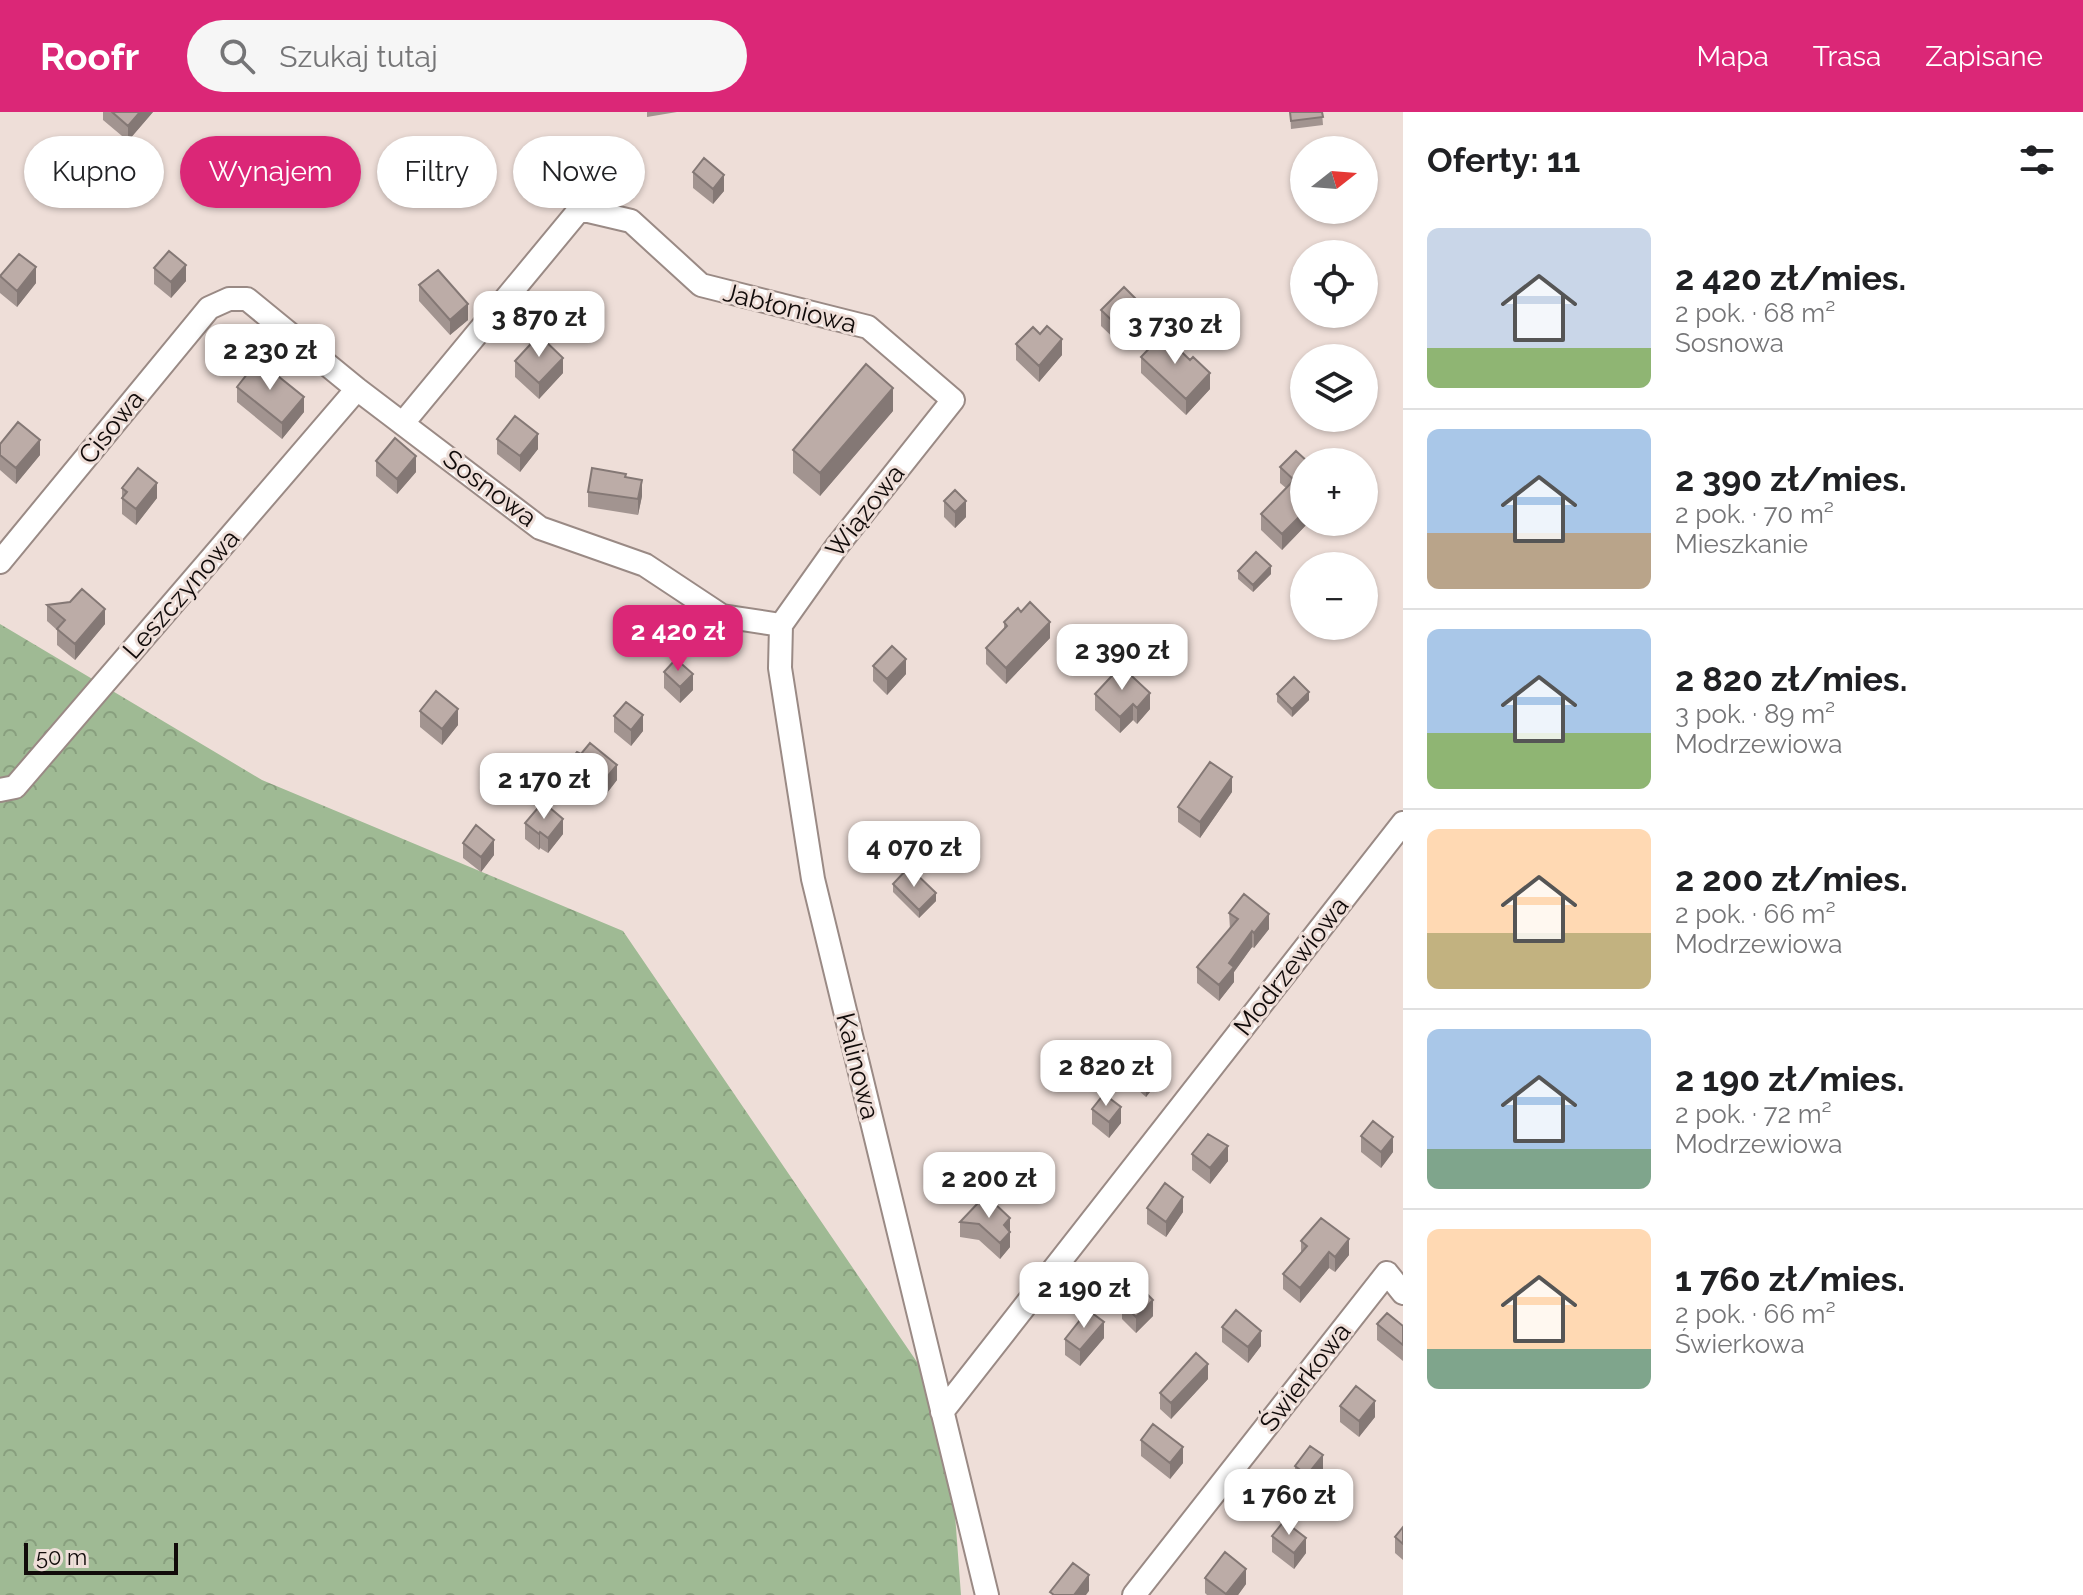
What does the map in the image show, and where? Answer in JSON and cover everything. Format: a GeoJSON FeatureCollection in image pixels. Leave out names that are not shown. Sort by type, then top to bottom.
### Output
{"type":"FeatureCollection","features":[{"type":"Feature","properties":{"kind":"street","name":"Jabłoniowa"},"geometry":{"type":"LineString","coordinates":[[403,423],[580,209],[631,221],[701,285],[868,327],[953,400]]}},
{"type":"Feature","properties":{"kind":"street","name":"Sosnowa"},"geometry":{"type":"LineString","coordinates":[[229,299],[247,299],[357,389],[540,528],[645,565],[722,616],[781,625]]}},
{"type":"Feature","properties":{"kind":"street","name":"Cisowa"},"geometry":{"type":"LineString","coordinates":[[0,562],[209,308],[229,299]]}},
{"type":"Feature","properties":{"kind":"street","name":"Leszczynowa"},"geometry":{"type":"LineString","coordinates":[[0,790],[15,787],[357,389]]}},
{"type":"Feature","properties":{"kind":"street","name":"Wiązowa"},"geometry":{"type":"LineString","coordinates":[[781,625],[837,546],[953,400]]}},
{"type":"Feature","properties":{"kind":"street","name":"Kalinowa"},"geometry":{"type":"LineString","coordinates":[[781,625],[780,668],[813,879],[987,1595]]}},
{"type":"Feature","properties":{"kind":"street","name":"Modrzewiowa"},"geometry":{"type":"LineString","coordinates":[[942,1412],[1403,823]]}},
{"type":"Feature","properties":{"kind":"street","name":"Świerkowa"},"geometry":{"type":"LineString","coordinates":[[1134,1595],[1387,1273],[1403,1293]]}},
{"type":"Feature","properties":{"kind":"green space"},"geometry":{"type":"Polygon","coordinates":[[[0,624],[262,780],[623,931],[947,1406],[961,1595],[0,1595],[0,624]]]}},
{"type":"Feature","properties":{"kind":"building"},"geometry":{"type":"Polygon","coordinates":[[[112,112],[140,112],[128,126],[112,112]]]}},
{"type":"Feature","properties":{"kind":"building"},"geometry":{"type":"Polygon","coordinates":[[[1290,112],[1322,112],[1323,117],[1291,121],[1290,112]]]}},
{"type":"Feature","properties":{"kind":"building"},"geometry":{"type":"Polygon","coordinates":[[[704,158],[724,175],[713,189],[693,172],[704,158]]]}},
{"type":"Feature","properties":{"kind":"building"},"geometry":{"type":"Polygon","coordinates":[[[169,251],[186,265],[171,282],[154,268],[169,251]]]}},
{"type":"Feature","properties":{"kind":"building"},"geometry":{"type":"Polygon","coordinates":[[[19,254],[36,267],[17,291],[0,276],[19,254]]]}},
{"type":"Feature","properties":{"kind":"building"},"geometry":{"type":"Polygon","coordinates":[[[438,270],[468,304],[450,320],[419,285],[438,270]]]}},
{"type":"Feature","properties":{"kind":"building"},"geometry":{"type":"Polygon","coordinates":[[[1124,287],[1144,307],[1122,330],[1101,310],[1124,287]]]}},
{"type":"Feature","properties":{"kind":"building"},"geometry":{"type":"Polygon","coordinates":[[[1047,326],[1062,339],[1039,366],[1016,344],[1033,327],[1040,334],[1047,326]]]}},
{"type":"Feature","properties":{"kind":"building"},"geometry":{"type":"Polygon","coordinates":[[[1163,334],[1190,360],[1193,357],[1210,373],[1186,399],[1141,357],[1163,334]]]}},
{"type":"Feature","properties":{"kind":"building"},"geometry":{"type":"Polygon","coordinates":[[[539,335],[563,358],[539,383],[515,361],[539,335]]]}},
{"type":"Feature","properties":{"kind":"building"},"geometry":{"type":"Polygon","coordinates":[[[258,360],[304,397],[282,423],[237,387],[258,360]]]}},
{"type":"Feature","properties":{"kind":"building"},"geometry":{"type":"Polygon","coordinates":[[[866,364],[893,388],[820,473],[793,450],[866,364]]]}},
{"type":"Feature","properties":{"kind":"building"},"geometry":{"type":"Polygon","coordinates":[[[515,416],[538,434],[520,456],[497,439],[515,416]]]}},
{"type":"Feature","properties":{"kind":"building"},"geometry":{"type":"Polygon","coordinates":[[[18,422],[40,440],[16,468],[0,455],[0,444],[18,422]]]}},
{"type":"Feature","properties":{"kind":"building"},"geometry":{"type":"Polygon","coordinates":[[[395,438],[416,456],[397,479],[376,461],[395,438]]]}},
{"type":"Feature","properties":{"kind":"building"},"geometry":{"type":"Polygon","coordinates":[[[1290,457],[1290,476],[1280,467],[1290,457]]]}},
{"type":"Feature","properties":{"kind":"building"},"geometry":{"type":"Polygon","coordinates":[[[138,468],[157,483],[136,509],[122,498],[127,492],[122,488],[138,468]]]}},
{"type":"Feature","properties":{"kind":"building"},"geometry":{"type":"Polygon","coordinates":[[[592,468],[642,480],[638,499],[588,492],[592,468]]]}},
{"type":"Feature","properties":{"kind":"building"},"geometry":{"type":"Polygon","coordinates":[[[1290,484],[1290,526],[1282,534],[1261,514],[1290,484]]]}},
{"type":"Feature","properties":{"kind":"building"},"geometry":{"type":"Polygon","coordinates":[[[955,490],[966,501],[955,512],[944,501],[955,490]]]}},
{"type":"Feature","properties":{"kind":"building"},"geometry":{"type":"Polygon","coordinates":[[[1256,552],[1271,566],[1253,585],[1238,571],[1256,552]]]}},
{"type":"Feature","properties":{"kind":"building"},"geometry":{"type":"Polygon","coordinates":[[[82,589],[105,609],[75,644],[57,629],[65,620],[47,605],[70,602],[82,589]]]}},
{"type":"Feature","properties":{"kind":"building"},"geometry":{"type":"Polygon","coordinates":[[[1030,602],[1050,622],[1006,668],[986,648],[1007,626],[1004,622],[1018,608],[1021,612],[1030,602]]]}},
{"type":"Feature","properties":{"kind":"building"},"geometry":{"type":"Polygon","coordinates":[[[892,646],[906,659],[887,679],[873,666],[892,646]]]}},
{"type":"Feature","properties":{"kind":"building"},"geometry":{"type":"Polygon","coordinates":[[[676,659],[693,674],[680,687],[664,672],[676,659]]]}},
{"type":"Feature","properties":{"kind":"building"},"geometry":{"type":"Polygon","coordinates":[[[1121,666],[1150,693],[1137,708],[1133,704],[1120,717],[1095,694],[1121,666]]]}},
{"type":"Feature","properties":{"kind":"building"},"geometry":{"type":"Polygon","coordinates":[[[1294,677],[1309,692],[1292,709],[1277,694],[1294,677]]]}},
{"type":"Feature","properties":{"kind":"building"},"geometry":{"type":"Polygon","coordinates":[[[436,691],[458,709],[442,729],[420,711],[436,691]]]}},
{"type":"Feature","properties":{"kind":"building"},"geometry":{"type":"Polygon","coordinates":[[[626,702],[643,715],[631,730],[614,716],[626,702]]]}},
{"type":"Feature","properties":{"kind":"building"},"geometry":{"type":"Polygon","coordinates":[[[590,743],[617,765],[607,777],[600,772],[587,787],[564,768],[577,752],[581,754],[590,743]]]}},
{"type":"Feature","properties":{"kind":"building"},"geometry":{"type":"Polygon","coordinates":[[[1210,762],[1232,777],[1200,822],[1178,807],[1210,762]]]}},
{"type":"Feature","properties":{"kind":"building"},"geometry":{"type":"Polygon","coordinates":[[[543,802],[563,819],[548,838],[525,823],[543,802]]]}},
{"type":"Feature","properties":{"kind":"building"},"geometry":{"type":"Polygon","coordinates":[[[476,825],[494,840],[481,857],[463,843],[476,825]]]}},
{"type":"Feature","properties":{"kind":"building"},"geometry":{"type":"Polygon","coordinates":[[[909,867],[936,893],[919,910],[893,884],[909,867]]]}},
{"type":"Feature","properties":{"kind":"building"},"geometry":{"type":"Polygon","coordinates":[[[1244,894],[1269,914],[1254,933],[1252,931],[1229,963],[1234,967],[1219,985],[1197,967],[1238,919],[1229,913],[1244,894]]]}},
{"type":"Feature","properties":{"kind":"building"},"geometry":{"type":"Polygon","coordinates":[[[1143,1053],[1158,1066],[1146,1081],[1130,1068],[1143,1053]]]}},
{"type":"Feature","properties":{"kind":"building"},"geometry":{"type":"Polygon","coordinates":[[[1104,1094],[1121,1107],[1109,1122],[1092,1109],[1104,1094]]]}},
{"type":"Feature","properties":{"kind":"building"},"geometry":{"type":"Polygon","coordinates":[[[1373,1121],[1393,1137],[1381,1152],[1361,1136],[1373,1121]]]}},
{"type":"Feature","properties":{"kind":"building"},"geometry":{"type":"Polygon","coordinates":[[[1208,1134],[1228,1146],[1210,1168],[1192,1154],[1208,1134]]]}},
{"type":"Feature","properties":{"kind":"building"},"geometry":{"type":"Polygon","coordinates":[[[1165,1183],[1183,1197],[1166,1222],[1147,1208],[1165,1183]]]}},
{"type":"Feature","properties":{"kind":"building"},"geometry":{"type":"Polygon","coordinates":[[[979,1202],[987,1210],[994,1203],[1010,1218],[1004,1225],[1010,1232],[1000,1243],[979,1224],[960,1222],[979,1202]]]}},
{"type":"Feature","properties":{"kind":"building"},"geometry":{"type":"Polygon","coordinates":[[[1321,1218],[1349,1239],[1335,1257],[1329,1252],[1300,1288],[1283,1274],[1307,1246],[1301,1241],[1321,1218]]]}},
{"type":"Feature","properties":{"kind":"building"},"geometry":{"type":"Polygon","coordinates":[[[1139,1286],[1153,1300],[1136,1317],[1122,1303],[1139,1286]]]}},
{"type":"Feature","properties":{"kind":"building"},"geometry":{"type":"Polygon","coordinates":[[[1088,1310],[1104,1322],[1080,1350],[1065,1339],[1088,1310]]]}},
{"type":"Feature","properties":{"kind":"building"},"geometry":{"type":"Polygon","coordinates":[[[1236,1310],[1261,1331],[1248,1347],[1222,1327],[1236,1310]]]}},
{"type":"Feature","properties":{"kind":"building"},"geometry":{"type":"Polygon","coordinates":[[[1387,1313],[1403,1326],[1403,1345],[1377,1324],[1387,1313]]]}},
{"type":"Feature","properties":{"kind":"building"},"geometry":{"type":"Polygon","coordinates":[[[1196,1353],[1208,1364],[1171,1403],[1160,1393],[1196,1353]]]}},
{"type":"Feature","properties":{"kind":"building"},"geometry":{"type":"Polygon","coordinates":[[[1356,1386],[1375,1401],[1359,1421],[1340,1406],[1356,1386]]]}},
{"type":"Feature","properties":{"kind":"building"},"geometry":{"type":"Polygon","coordinates":[[[1153,1424],[1183,1447],[1170,1463],[1141,1440],[1153,1424]]]}},
{"type":"Feature","properties":{"kind":"building"},"geometry":{"type":"Polygon","coordinates":[[[1310,1446],[1323,1455],[1307,1475],[1295,1466],[1310,1446]]]}},
{"type":"Feature","properties":{"kind":"building"},"geometry":{"type":"Polygon","coordinates":[[[1284,1521],[1306,1538],[1294,1553],[1272,1536],[1284,1521]]]}},
{"type":"Feature","properties":{"kind":"building"},"geometry":{"type":"Polygon","coordinates":[[[1403,1527],[1403,1544],[1395,1537],[1403,1527]]]}},
{"type":"Feature","properties":{"kind":"building"},"geometry":{"type":"Polygon","coordinates":[[[1225,1552],[1246,1569],[1226,1594],[1205,1578],[1225,1552]]]}},
{"type":"Feature","properties":{"kind":"building"},"geometry":{"type":"Polygon","coordinates":[[[1073,1563],[1089,1575],[1074,1595],[1054,1595],[1050,1592],[1073,1563]]]}}]}
